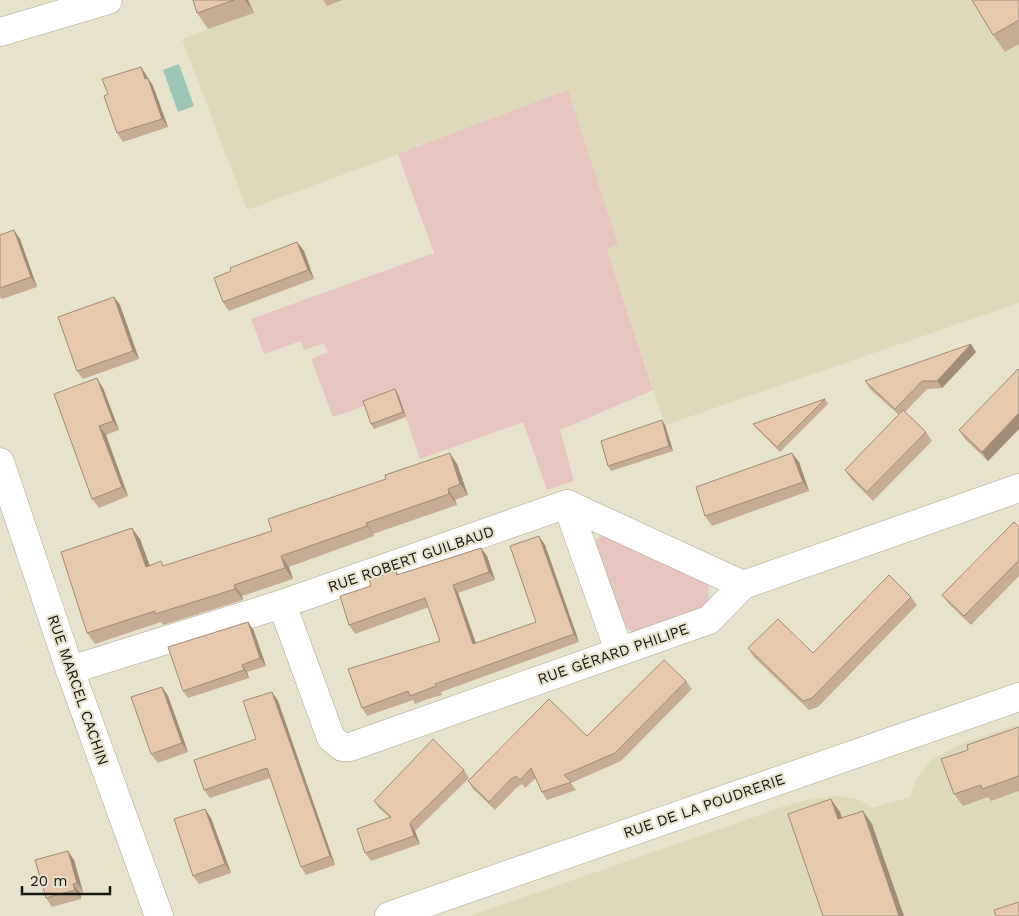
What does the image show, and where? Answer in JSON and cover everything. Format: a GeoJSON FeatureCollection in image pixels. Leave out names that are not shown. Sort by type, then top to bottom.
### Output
{"type":"FeatureCollection","features":[{"type":"Feature","properties":{"kind":"street"},"geometry":{"type":"LineString","coordinates":[[0,32],[108,0]]}},
{"type":"Feature","properties":{"kind":"street","name":"RUE MARCEL CACHIN"},"geometry":{"type":"LineString","coordinates":[[0,462],[70,670],[159,916]]}},
{"type":"Feature","properties":{"kind":"street","name":"RUE GÉRARD PHILIPE"},"geometry":{"type":"LineString","coordinates":[[282,604],[331,738],[346,748],[709,620],[743,585],[1019,488]]}},
{"type":"Feature","properties":{"kind":"street"},"geometry":{"type":"LineString","coordinates":[[567,504],[743,585]]}},
{"type":"Feature","properties":{"kind":"street"},"geometry":{"type":"LineString","coordinates":[[567,504],[619,651]]}},
{"type":"Feature","properties":{"kind":"street","name":"RUE ROBERT GUILBAUD"},"geometry":{"type":"LineString","coordinates":[[70,670],[282,604],[567,504]]}},
{"type":"Feature","properties":{"kind":"street","name":"RUE DE LA POUDRERIE"},"geometry":{"type":"LineString","coordinates":[[389,916],[1019,697]]}},
{"type":"Feature","properties":{"kind":"shaded area"},"geometry":{"type":"Polygon","coordinates":[[[248,0],[1019,0],[1019,303],[665,425],[607,248],[618,244],[568,91],[247,210],[182,39],[253,13],[248,0]]]}},
{"type":"Feature","properties":{"kind":"shaded area"},"geometry":{"type":"Polygon","coordinates":[[[179,64],[194,106],[178,112],[163,70],[179,64]]]}},
{"type":"Feature","properties":{"kind":"shaded area"},"geometry":{"type":"Polygon","coordinates":[[[568,90],[618,244],[607,249],[653,390],[560,430],[574,481],[547,490],[523,422],[420,459],[398,394],[333,417],[311,359],[328,352],[324,343],[304,350],[301,341],[264,354],[251,319],[434,253],[398,154],[568,90]]]}},
{"type":"Feature","properties":{"kind":"shaded area"},"geometry":{"type":"Polygon","coordinates":[[[603,535],[708,583],[709,604],[702,611],[633,633],[623,625],[597,548],[596,540],[603,535]]]}},
{"type":"Feature","properties":{"kind":"shaded area"},"geometry":{"type":"Polygon","coordinates":[[[1019,724],[1019,916],[470,916],[788,805],[813,799],[839,796],[860,800],[872,808],[910,797],[918,776],[932,760],[961,744],[1019,724]]]}},
{"type":"Feature","properties":{"kind":"building"},"geometry":{"type":"Polygon","coordinates":[[[193,0],[234,0],[197,13],[193,0]]]}},
{"type":"Feature","properties":{"kind":"building"},"geometry":{"type":"Polygon","coordinates":[[[972,0],[1019,0],[1019,20],[993,35],[972,0]]]}},
{"type":"Feature","properties":{"kind":"building"},"geometry":{"type":"Polygon","coordinates":[[[141,67],[145,79],[148,78],[162,119],[117,133],[104,96],[108,94],[102,79],[141,67]]]}},
{"type":"Feature","properties":{"kind":"building"},"geometry":{"type":"Polygon","coordinates":[[[14,230],[31,277],[0,288],[0,235],[14,230]]]}},
{"type":"Feature","properties":{"kind":"building"},"geometry":{"type":"Polygon","coordinates":[[[297,242],[308,270],[223,302],[214,278],[231,271],[230,268],[297,242]]]}},
{"type":"Feature","properties":{"kind":"building"},"geometry":{"type":"Polygon","coordinates":[[[114,297],[133,351],[77,371],[58,317],[114,297]]]}},
{"type":"Feature","properties":{"kind":"building"},"geometry":{"type":"Polygon","coordinates":[[[971,344],[937,381],[922,381],[895,409],[865,381],[971,344]]]}},
{"type":"Feature","properties":{"kind":"building"},"geometry":{"type":"Polygon","coordinates":[[[1018,369],[1019,413],[982,452],[959,430],[1018,369]]]}},
{"type":"Feature","properties":{"kind":"building"},"geometry":{"type":"Polygon","coordinates":[[[97,378],[113,421],[99,426],[122,487],[92,499],[54,394],[97,378]]]}},
{"type":"Feature","properties":{"kind":"building"},"geometry":{"type":"Polygon","coordinates":[[[395,389],[403,412],[371,424],[363,401],[395,389]]]}},
{"type":"Feature","properties":{"kind":"building"},"geometry":{"type":"Polygon","coordinates":[[[825,399],[777,447],[753,424],[825,399]]]}},
{"type":"Feature","properties":{"kind":"building"},"geometry":{"type":"Polygon","coordinates":[[[903,410],[926,432],[867,492],[845,470],[903,410]]]}},
{"type":"Feature","properties":{"kind":"building"},"geometry":{"type":"Polygon","coordinates":[[[662,420],[669,446],[608,466],[601,441],[662,420]]]}},
{"type":"Feature","properties":{"kind":"building"},"geometry":{"type":"Polygon","coordinates":[[[450,453],[460,484],[448,489],[449,494],[366,523],[367,526],[281,556],[285,568],[234,585],[235,589],[155,614],[155,611],[87,633],[61,552],[132,528],[146,567],[161,561],[163,566],[272,531],[268,519],[386,479],[385,475],[450,453]]]}},
{"type":"Feature","properties":{"kind":"building"},"geometry":{"type":"Polygon","coordinates":[[[792,453],[803,482],[705,516],[696,487],[792,453]]]}},
{"type":"Feature","properties":{"kind":"building"},"geometry":{"type":"Polygon","coordinates":[[[1014,522],[1019,527],[1019,560],[964,616],[942,595],[1014,522]]]}},
{"type":"Feature","properties":{"kind":"building"},"geometry":{"type":"Polygon","coordinates":[[[539,536],[574,634],[435,684],[436,686],[410,696],[408,691],[362,708],[348,669],[440,641],[425,598],[349,625],[340,596],[371,586],[369,580],[396,571],[397,575],[481,548],[489,572],[453,585],[473,644],[536,622],[510,546],[539,536]]]}},
{"type":"Feature","properties":{"kind":"building"},"geometry":{"type":"Polygon","coordinates":[[[889,575],[911,597],[812,698],[803,701],[748,648],[778,619],[813,653],[889,575]]]}},
{"type":"Feature","properties":{"kind":"building"},"geometry":{"type":"Polygon","coordinates":[[[248,622],[260,658],[242,665],[244,670],[183,691],[168,647],[248,622]]]}},
{"type":"Feature","properties":{"kind":"building"},"geometry":{"type":"Polygon","coordinates":[[[664,660],[686,681],[615,753],[564,775],[571,782],[542,792],[531,768],[520,780],[516,776],[510,780],[489,802],[468,781],[549,699],[587,736],[664,660]]]}},
{"type":"Feature","properties":{"kind":"building"},"geometry":{"type":"Polygon","coordinates":[[[162,687],[182,743],[151,754],[131,697],[162,687]]]}},
{"type":"Feature","properties":{"kind":"building"},"geometry":{"type":"Polygon","coordinates":[[[272,692],[330,856],[301,867],[267,768],[204,790],[194,760],[256,739],[243,701],[272,692]]]}},
{"type":"Feature","properties":{"kind":"building"},"geometry":{"type":"Polygon","coordinates":[[[1019,727],[1019,776],[982,789],[981,785],[954,794],[941,759],[968,750],[967,745],[1019,727]]]}},
{"type":"Feature","properties":{"kind":"building"},"geometry":{"type":"Polygon","coordinates":[[[433,739],[464,770],[410,823],[414,836],[365,853],[357,829],[391,817],[374,801],[433,739]]]}},
{"type":"Feature","properties":{"kind":"building"},"geometry":{"type":"Polygon","coordinates":[[[831,799],[838,819],[863,811],[899,916],[823,916],[788,814],[831,799]]]}},
{"type":"Feature","properties":{"kind":"building"},"geometry":{"type":"Polygon","coordinates":[[[205,809],[225,864],[193,876],[174,819],[205,809]]]}},
{"type":"Feature","properties":{"kind":"building"},"geometry":{"type":"Polygon","coordinates":[[[68,851],[77,883],[73,884],[75,890],[46,898],[35,860],[68,851]]]}},
{"type":"Feature","properties":{"kind":"building"},"geometry":{"type":"Polygon","coordinates":[[[1019,902],[1019,916],[996,916],[994,910],[1019,902]]]}}]}
